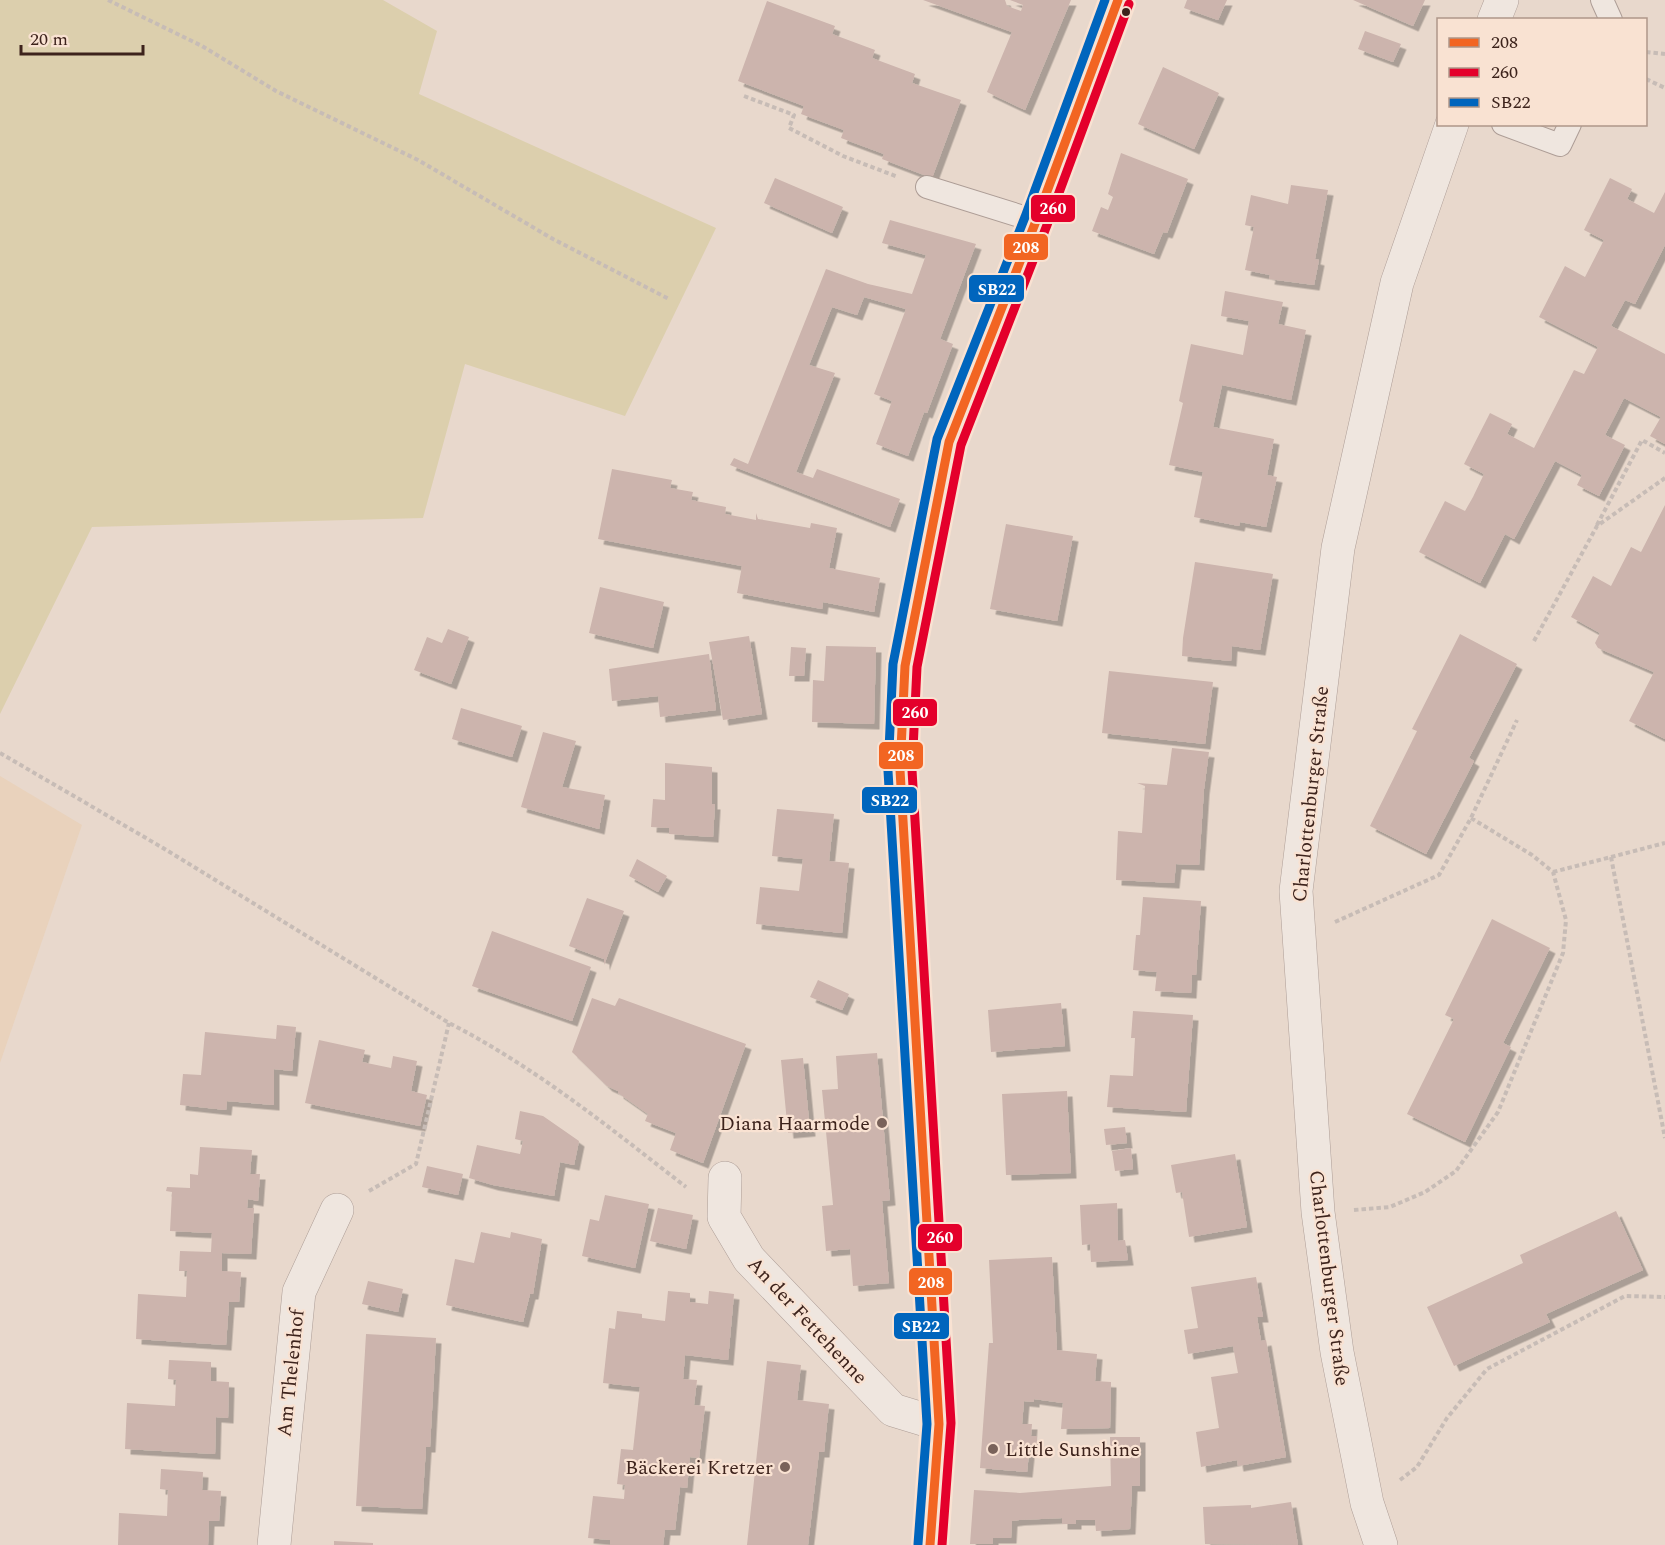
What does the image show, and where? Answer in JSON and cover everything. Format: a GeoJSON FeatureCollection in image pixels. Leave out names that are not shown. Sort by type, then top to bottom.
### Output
{"type":"FeatureCollection","features":[{"type":"Feature","properties":{"kind":"main road"},"geometry":{"type":"LineString","coordinates":[[930,1545],[939,1424],[900,770],[905,666],[949,442],[1036,221],[1118,0]]}},
{"type":"Feature","properties":{"kind":"street"},"geometry":{"type":"LineString","coordinates":[[1495,18],[1502,0]]}},
{"type":"Feature","properties":{"kind":"street","name":"Charlottenburger Straße"},"geometry":{"type":"LineString","coordinates":[[1381,1545],[1367,1503],[1336,1352],[1318,1212],[1296,891],[1338,548],[1397,283],[1451,126]]}},
{"type":"Feature","properties":{"kind":"street","name":"An der Fettehenne"},"geometry":{"type":"LineString","coordinates":[[724,1178],[724,1217],[748,1259],[893,1410],[939,1424]]}},
{"type":"Feature","properties":{"kind":"street","name":"Am Thelenhof"},"geometry":{"type":"LineString","coordinates":[[274,1545],[299,1292],[337,1210]]}},
{"type":"Feature","properties":{"kind":"lane"},"geometry":{"type":"LineString","coordinates":[[1602,0],[1610,18]]}},
{"type":"Feature","properties":{"kind":"lane"},"geometry":{"type":"LineString","coordinates":[[1508,126],[1560,145],[1569,126]]}},
{"type":"Feature","properties":{"kind":"lane"},"geometry":{"type":"LineString","coordinates":[[927,187],[1036,221]]}},
{"type":"Feature","properties":{"kind":"path"},"geometry":{"type":"LineString","coordinates":[[108,0],[202,46],[276,91],[418,160],[552,239],[669,299]]}},
{"type":"Feature","properties":{"kind":"path"},"geometry":{"type":"LineString","coordinates":[[1647,52],[1665,54]]}},
{"type":"Feature","properties":{"kind":"path"},"geometry":{"type":"LineString","coordinates":[[1647,79],[1665,88]]}},
{"type":"Feature","properties":{"kind":"path"},"geometry":{"type":"LineString","coordinates":[[744,96],[794,115],[789,128],[843,156],[927,187]]}},
{"type":"Feature","properties":{"kind":"path"},"geometry":{"type":"LineString","coordinates":[[1534,641],[1641,440],[1665,453]]}},
{"type":"Feature","properties":{"kind":"path"},"geometry":{"type":"LineString","coordinates":[[1597,526],[1665,478]]}},
{"type":"Feature","properties":{"kind":"path"},"geometry":{"type":"LineString","coordinates":[[1299,939],[1439,875],[1471,818],[1517,720]]}},
{"type":"Feature","properties":{"kind":"path"},"geometry":{"type":"LineString","coordinates":[[0,753],[164,848],[449,1023],[486,1042],[592,1114],[724,1217]]}},
{"type":"Feature","properties":{"kind":"path"},"geometry":{"type":"LineString","coordinates":[[1390,1207],[1425,1192],[1456,1171],[1498,1112],[1563,953],[1566,920],[1553,872],[1532,855],[1471,818]]}},
{"type":"Feature","properties":{"kind":"path"},"geometry":{"type":"LineString","coordinates":[[1553,872],[1665,843]]}},
{"type":"Feature","properties":{"kind":"path"},"geometry":{"type":"LineString","coordinates":[[1611,856],[1665,1138]]}},
{"type":"Feature","properties":{"kind":"path"},"geometry":{"type":"LineString","coordinates":[[337,1210],[416,1164],[449,1023]]}},
{"type":"Feature","properties":{"kind":"path"},"geometry":{"type":"LineString","coordinates":[[1367,1503],[1417,1467],[1447,1418],[1487,1369],[1625,1296],[1665,1297]]}},
{"type":"Feature","properties":{"kind":"shaded area"},"geometry":{"type":"Polygon","coordinates":[[[0,0],[383,0],[437,31],[419,94],[716,228],[625,416],[465,364],[423,518],[92,527],[0,714],[0,0]]]}},
{"type":"Feature","properties":{"kind":"shaded area"},"geometry":{"type":"Polygon","coordinates":[[[0,776],[82,825],[0,1063],[0,776]]]}},
{"type":"Feature","properties":{"kind":"building"},"geometry":{"type":"Polygon","coordinates":[[[923,0],[1005,0],[1007,6],[1021,11],[1023,5],[1010,0],[1071,0],[1025,110],[987,92],[1012,32],[923,0]]]}},
{"type":"Feature","properties":{"kind":"building"},"geometry":{"type":"Polygon","coordinates":[[[1187,0],[1227,0],[1218,20],[1184,8],[1187,0]]]}},
{"type":"Feature","properties":{"kind":"building"},"geometry":{"type":"Polygon","coordinates":[[[1353,0],[1425,0],[1413,26],[1353,0]]]}},
{"type":"Feature","properties":{"kind":"building"},"geometry":{"type":"Polygon","coordinates":[[[767,1],[835,26],[832,34],[875,50],[872,58],[915,74],[912,83],[961,100],[932,178],[882,159],[884,154],[841,138],[844,130],[801,114],[804,106],[738,81],[767,1]]]}},
{"type":"Feature","properties":{"kind":"building"},"geometry":{"type":"Polygon","coordinates":[[[1365,31],[1401,44],[1393,62],[1358,49],[1365,31]]]}},
{"type":"Feature","properties":{"kind":"building"},"geometry":{"type":"Polygon","coordinates":[[[1163,67],[1219,93],[1194,149],[1138,124],[1163,67]]]}},
{"type":"Feature","properties":{"kind":"building"},"geometry":{"type":"Polygon","coordinates":[[[1121,153],[1188,179],[1167,233],[1163,232],[1154,254],[1092,231],[1101,207],[1108,210],[1113,197],[1108,194],[1121,153]]]}},
{"type":"Feature","properties":{"kind":"building"},"geometry":{"type":"Polygon","coordinates":[[[775,178],[843,207],[832,233],[764,203],[775,178]]]}},
{"type":"Feature","properties":{"kind":"building"},"geometry":{"type":"Polygon","coordinates":[[[1610,178],[1632,189],[1627,199],[1654,213],[1665,192],[1665,245],[1635,304],[1625,300],[1611,326],[1665,354],[1665,444],[1650,436],[1661,417],[1624,398],[1605,435],[1625,445],[1599,496],[1577,485],[1582,475],[1555,461],[1514,539],[1505,534],[1480,583],[1419,552],[1445,501],[1465,511],[1473,497],[1484,474],[1464,464],[1490,413],[1512,424],[1507,434],[1534,448],[1574,370],[1584,374],[1598,347],[1539,317],[1565,266],[1585,277],[1604,240],[1584,230],[1610,178]]]}},
{"type":"Feature","properties":{"kind":"building"},"geometry":{"type":"Polygon","coordinates":[[[1291,185],[1328,190],[1315,259],[1319,260],[1314,285],[1269,279],[1270,275],[1245,270],[1254,227],[1245,225],[1251,195],[1288,204],[1291,185]]]}},
{"type":"Feature","properties":{"kind":"building"},"geometry":{"type":"Polygon","coordinates":[[[890,220],[976,244],[940,339],[953,344],[908,456],[876,444],[892,401],[874,394],[906,309],[864,297],[857,315],[832,307],[809,365],[835,373],[796,472],[813,478],[817,469],[900,499],[890,527],[730,465],[734,458],[748,464],[826,269],[868,284],[912,294],[926,255],[882,243],[890,220]]]}},
{"type":"Feature","properties":{"kind":"building"},"geometry":{"type":"Polygon","coordinates":[[[1225,291],[1283,302],[1278,324],[1306,330],[1291,400],[1222,385],[1213,427],[1274,439],[1267,475],[1277,477],[1266,527],[1240,522],[1239,526],[1194,517],[1203,472],[1169,465],[1183,403],[1179,401],[1191,344],[1243,355],[1249,321],[1221,316],[1225,291]]]}},
{"type":"Feature","properties":{"kind":"building"},"geometry":{"type":"Polygon","coordinates":[[[612,469],[672,480],[670,488],[693,492],[691,500],[726,507],[725,514],[756,520],[756,513],[758,519],[810,528],[811,523],[837,528],[829,568],[880,578],[874,612],[823,602],[822,609],[737,593],[742,566],[598,539],[612,469]]]}},
{"type":"Feature","properties":{"kind":"building"},"geometry":{"type":"Polygon","coordinates":[[[1665,505],[1665,739],[1629,721],[1654,672],[1598,648],[1595,643],[1600,633],[1571,617],[1593,576],[1611,586],[1631,547],[1641,552],[1665,505]]]}},
{"type":"Feature","properties":{"kind":"building"},"geometry":{"type":"Polygon","coordinates":[[[1006,524],[1073,536],[1057,621],[990,609],[1006,524]]]}},
{"type":"Feature","properties":{"kind":"building"},"geometry":{"type":"Polygon","coordinates":[[[1195,562],[1273,574],[1260,650],[1232,646],[1231,661],[1182,656],[1195,562]]]}},
{"type":"Feature","properties":{"kind":"building"},"geometry":{"type":"Polygon","coordinates":[[[600,587],[664,602],[653,648],[589,633],[600,587]]]}},
{"type":"Feature","properties":{"kind":"building"},"geometry":{"type":"Polygon","coordinates":[[[448,629],[469,637],[451,684],[414,670],[427,637],[442,643],[448,629]]]}},
{"type":"Feature","properties":{"kind":"building"},"geometry":{"type":"Polygon","coordinates":[[[1460,634],[1517,664],[1469,758],[1474,761],[1426,854],[1370,826],[1417,731],[1412,729],[1460,634]]]}},
{"type":"Feature","properties":{"kind":"building"},"geometry":{"type":"Polygon","coordinates":[[[749,636],[762,714],[723,720],[709,642],[749,636]]]}},
{"type":"Feature","properties":{"kind":"building"},"geometry":{"type":"Polygon","coordinates":[[[826,646],[876,647],[874,724],[812,722],[813,680],[824,681],[826,646]]]}},
{"type":"Feature","properties":{"kind":"building"},"geometry":{"type":"Polygon","coordinates":[[[791,647],[806,648],[804,676],[789,676],[791,647]]]}},
{"type":"Feature","properties":{"kind":"building"},"geometry":{"type":"Polygon","coordinates":[[[709,654],[716,710],[660,717],[658,696],[612,701],[609,669],[709,654]]]}},
{"type":"Feature","properties":{"kind":"building"},"geometry":{"type":"Polygon","coordinates":[[[1109,671],[1213,682],[1205,744],[1102,733],[1109,671]]]}},
{"type":"Feature","properties":{"kind":"building"},"geometry":{"type":"Polygon","coordinates":[[[461,708],[522,726],[512,757],[452,739],[461,708]]]}},
{"type":"Feature","properties":{"kind":"building"},"geometry":{"type":"Polygon","coordinates":[[[543,732],[576,741],[562,787],[605,795],[599,829],[521,807],[543,732]]]}},
{"type":"Feature","properties":{"kind":"building"},"geometry":{"type":"Polygon","coordinates":[[[1172,748],[1209,752],[1199,865],[1176,864],[1174,883],[1116,880],[1118,831],[1142,833],[1145,786],[1137,783],[1167,785],[1172,748]]]}},
{"type":"Feature","properties":{"kind":"building"},"geometry":{"type":"Polygon","coordinates":[[[665,763],[712,767],[712,804],[715,804],[713,837],[669,834],[669,828],[651,827],[653,799],[665,800],[665,763]]]}},
{"type":"Feature","properties":{"kind":"building"},"geometry":{"type":"Polygon","coordinates":[[[777,809],[834,814],[829,861],[849,863],[842,933],[756,924],[760,887],[799,891],[803,859],[772,856],[777,809]]]}},
{"type":"Feature","properties":{"kind":"building"},"geometry":{"type":"Polygon","coordinates":[[[637,859],[667,876],[658,892],[629,876],[637,859]]]}},
{"type":"Feature","properties":{"kind":"building"},"geometry":{"type":"Polygon","coordinates":[[[1143,897],[1201,901],[1196,975],[1192,975],[1191,993],[1155,991],[1157,972],[1133,970],[1136,935],[1140,935],[1143,897]]]}},
{"type":"Feature","properties":{"kind":"building"},"geometry":{"type":"Polygon","coordinates":[[[587,898],[624,911],[604,965],[604,959],[569,946],[587,898]]]}},
{"type":"Feature","properties":{"kind":"building"},"geometry":{"type":"Polygon","coordinates":[[[1492,919],[1550,948],[1503,1043],[1511,1047],[1465,1142],[1407,1114],[1454,1019],[1445,1015],[1492,919]]]}},
{"type":"Feature","properties":{"kind":"building"},"geometry":{"type":"Polygon","coordinates":[[[492,931],[591,967],[572,1021],[472,986],[492,931]]]}},
{"type":"Feature","properties":{"kind":"building"},"geometry":{"type":"Polygon","coordinates":[[[818,980],[849,994],[842,1010],[810,997],[818,980]]]}},
{"type":"Feature","properties":{"kind":"building"},"geometry":{"type":"Polygon","coordinates":[[[592,998],[615,1006],[619,998],[746,1044],[703,1163],[670,1150],[676,1133],[645,1121],[648,1114],[618,1091],[607,1086],[572,1052],[592,998]]]}},
{"type":"Feature","properties":{"kind":"building"},"geometry":{"type":"Polygon","coordinates":[[[1061,1003],[1065,1046],[991,1052],[988,1010],[1061,1003]]]}},
{"type":"Feature","properties":{"kind":"building"},"geometry":{"type":"Polygon","coordinates":[[[1133,1011],[1193,1015],[1186,1112],[1107,1107],[1110,1075],[1133,1076],[1135,1038],[1131,1038],[1133,1011]]]}},
{"type":"Feature","properties":{"kind":"building"},"geometry":{"type":"Polygon","coordinates":[[[277,1025],[296,1027],[292,1071],[274,1069],[274,1105],[227,1101],[226,1110],[180,1105],[183,1074],[201,1075],[205,1032],[276,1039],[277,1025]]]}},
{"type":"Feature","properties":{"kind":"building"},"geometry":{"type":"Polygon","coordinates":[[[319,1040],[365,1050],[362,1062],[391,1068],[393,1056],[417,1061],[411,1091],[427,1095],[420,1126],[305,1103],[319,1040]]]}},
{"type":"Feature","properties":{"kind":"building"},"geometry":{"type":"Polygon","coordinates":[[[877,1053],[890,1200],[882,1201],[889,1283],[853,1286],[850,1249],[826,1251],[822,1206],[833,1205],[822,1090],[838,1089],[836,1056],[877,1053]]]}},
{"type":"Feature","properties":{"kind":"building"},"geometry":{"type":"Polygon","coordinates":[[[803,1058],[810,1131],[788,1133],[781,1060],[803,1058]]]}},
{"type":"Feature","properties":{"kind":"building"},"geometry":{"type":"Polygon","coordinates":[[[1067,1091],[1071,1173],[1006,1175],[1002,1094],[1067,1091]]]}},
{"type":"Feature","properties":{"kind":"building"},"geometry":{"type":"Polygon","coordinates":[[[520,1111],[543,1116],[579,1141],[574,1165],[560,1162],[554,1196],[493,1185],[469,1178],[477,1145],[520,1154],[523,1141],[515,1139],[520,1111]]]}},
{"type":"Feature","properties":{"kind":"building"},"geometry":{"type":"Polygon","coordinates":[[[1125,1127],[1127,1143],[1106,1145],[1104,1129],[1125,1127]]]}},
{"type":"Feature","properties":{"kind":"building"},"geometry":{"type":"Polygon","coordinates":[[[200,1147],[252,1150],[250,1174],[260,1174],[258,1201],[248,1199],[247,1208],[254,1208],[251,1254],[222,1253],[222,1271],[241,1272],[239,1302],[229,1302],[226,1345],[136,1339],[138,1294],[186,1297],[187,1271],[179,1271],[180,1251],[211,1252],[212,1233],[170,1231],[172,1192],[166,1191],[167,1187],[190,1188],[190,1174],[198,1175],[200,1147]]]}},
{"type":"Feature","properties":{"kind":"building"},"geometry":{"type":"Polygon","coordinates":[[[1131,1148],[1133,1169],[1115,1171],[1112,1151],[1131,1148]]]}},
{"type":"Feature","properties":{"kind":"building"},"geometry":{"type":"Polygon","coordinates":[[[1235,1154],[1247,1227],[1189,1237],[1182,1192],[1176,1193],[1171,1165],[1235,1154]]]}},
{"type":"Feature","properties":{"kind":"building"},"geometry":{"type":"Polygon","coordinates":[[[427,1166],[463,1174],[458,1195],[422,1187],[427,1166]]]}},
{"type":"Feature","properties":{"kind":"building"},"geometry":{"type":"Polygon","coordinates":[[[605,1195],[649,1204],[635,1268],[582,1256],[590,1219],[599,1221],[605,1195]]]}},
{"type":"Feature","properties":{"kind":"building"},"geometry":{"type":"Polygon","coordinates":[[[1117,1203],[1118,1241],[1125,1240],[1128,1260],[1091,1262],[1090,1244],[1082,1245],[1080,1205],[1117,1203]]]}},
{"type":"Feature","properties":{"kind":"building"},"geometry":{"type":"Polygon","coordinates":[[[658,1208],[693,1215],[686,1249],[650,1241],[658,1208]]]}},
{"type":"Feature","properties":{"kind":"building"},"geometry":{"type":"Polygon","coordinates":[[[1616,1211],[1643,1270],[1546,1314],[1550,1322],[1454,1366],[1427,1307],[1523,1263],[1520,1255],[1616,1211]]]}},
{"type":"Feature","properties":{"kind":"building"},"geometry":{"type":"Polygon","coordinates":[[[481,1232],[510,1238],[511,1232],[542,1239],[533,1294],[530,1294],[523,1322],[446,1305],[455,1259],[474,1263],[481,1232]]]}},
{"type":"Feature","properties":{"kind":"building"},"geometry":{"type":"Polygon","coordinates":[[[1052,1257],[1057,1350],[1097,1354],[1095,1381],[1111,1382],[1110,1428],[1061,1429],[1063,1403],[1034,1399],[1034,1402],[1024,1401],[1022,1424],[1032,1424],[1031,1436],[1037,1436],[1037,1445],[1030,1444],[1027,1472],[980,1468],[989,1343],[993,1343],[989,1260],[1052,1257]]]}},
{"type":"Feature","properties":{"kind":"building"},"geometry":{"type":"Polygon","coordinates":[[[1256,1277],[1263,1317],[1257,1317],[1261,1341],[1266,1340],[1286,1457],[1238,1466],[1237,1460],[1201,1467],[1196,1432],[1219,1428],[1211,1377],[1238,1373],[1233,1346],[1188,1354],[1184,1330],[1198,1328],[1191,1287],[1256,1277]]]}},
{"type":"Feature","properties":{"kind":"building"},"geometry":{"type":"Polygon","coordinates":[[[368,1281],[403,1289],[398,1312],[362,1304],[368,1281]]]}},
{"type":"Feature","properties":{"kind":"building"},"geometry":{"type":"Polygon","coordinates":[[[668,1291],[690,1293],[690,1302],[708,1304],[709,1291],[734,1294],[728,1360],[685,1355],[683,1379],[697,1380],[694,1405],[705,1406],[699,1458],[690,1457],[687,1488],[680,1487],[675,1530],[665,1530],[663,1545],[610,1545],[610,1540],[588,1538],[593,1496],[624,1499],[625,1485],[617,1484],[621,1449],[633,1450],[640,1387],[603,1383],[609,1328],[615,1329],[617,1311],[642,1314],[642,1318],[665,1321],[668,1291]]]}},
{"type":"Feature","properties":{"kind":"building"},"geometry":{"type":"Polygon","coordinates":[[[366,1334],[436,1338],[430,1447],[426,1447],[422,1509],[356,1506],[366,1334]]]}},
{"type":"Feature","properties":{"kind":"building"},"geometry":{"type":"Polygon","coordinates":[[[169,1360],[211,1362],[211,1381],[229,1382],[228,1418],[216,1417],[215,1454],[125,1449],[127,1403],[175,1406],[176,1380],[168,1379],[169,1360]]]}},
{"type":"Feature","properties":{"kind":"building"},"geometry":{"type":"Polygon","coordinates":[[[767,1361],[801,1365],[797,1400],[829,1404],[824,1452],[819,1452],[808,1545],[747,1545],[767,1361]]]}},
{"type":"Feature","properties":{"kind":"building"},"geometry":{"type":"Polygon","coordinates":[[[1110,1437],[1140,1437],[1140,1486],[1132,1486],[1130,1529],[1096,1531],[1095,1520],[1076,1520],[1076,1524],[1062,1524],[1062,1518],[1019,1520],[1012,1521],[1011,1538],[993,1538],[993,1544],[970,1544],[974,1490],[1020,1493],[1111,1486],[1110,1437]]]}},
{"type":"Feature","properties":{"kind":"building"},"geometry":{"type":"Polygon","coordinates":[[[161,1469],[203,1472],[202,1490],[221,1491],[219,1521],[209,1521],[208,1545],[118,1545],[119,1513],[167,1516],[168,1490],[160,1489],[161,1469]]]}},
{"type":"Feature","properties":{"kind":"building"},"geometry":{"type":"Polygon","coordinates":[[[1291,1502],[1298,1545],[1205,1544],[1203,1507],[1251,1505],[1251,1508],[1291,1502]]]}},
{"type":"Feature","properties":{"kind":"building"},"geometry":{"type":"Polygon","coordinates":[[[334,1541],[373,1543],[373,1545],[334,1545],[334,1541]]]}},
{"type":"Feature","properties":{"kind":"transit line","name":"SB22"},"geometry":{"type":"LineString","coordinates":[[918,1544],[927,1424],[888,771],[893,664],[937,439],[1025,217],[1105,0]]}},
{"type":"Feature","properties":{"kind":"transit line","name":"208"},"geometry":{"type":"LineString","coordinates":[[930,1545],[939,1424],[900,770],[905,666],[949,442],[1036,221],[1118,0]]}},
{"type":"Feature","properties":{"kind":"transit line","name":"260"},"geometry":{"type":"LineString","coordinates":[[942,1545],[951,1423],[912,770],[917,667],[961,445],[1047,225],[1129,4]]}},
{"type":"Feature","properties":{"kind":"place","name":"Diana Haarmode"},"geometry":{"type":"Point","coordinates":[882,1123]}},
{"type":"Feature","properties":{"kind":"place","name":"Little Sunshine"},"geometry":{"type":"Point","coordinates":[993,1449]}},
{"type":"Feature","properties":{"kind":"place","name":"Bäckerei Kretzer"},"geometry":{"type":"Point","coordinates":[785,1467]}}]}
